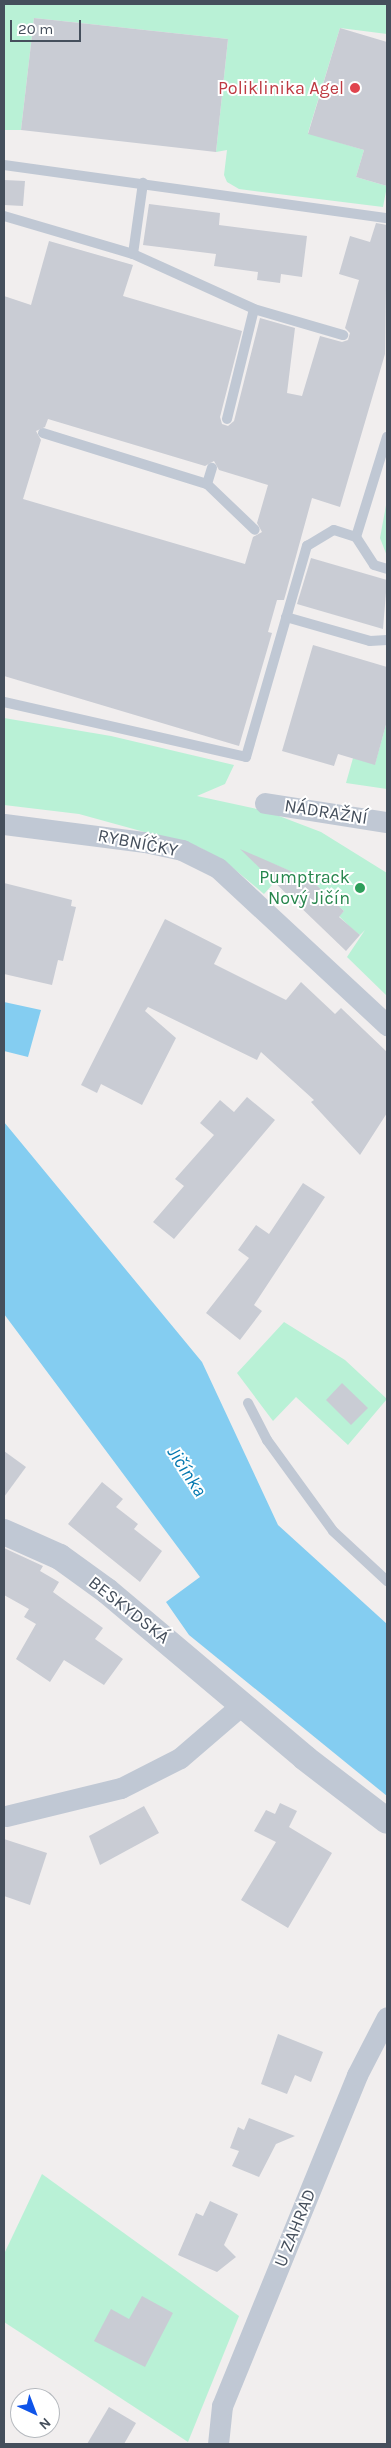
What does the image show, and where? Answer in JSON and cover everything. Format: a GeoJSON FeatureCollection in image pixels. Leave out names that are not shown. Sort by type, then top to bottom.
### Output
{"type":"FeatureCollection","features":[{"type":"Feature","properties":{"kind":"street","name":"NÁDRAŽNÍ"},"geometry":{"type":"LineString","coordinates":[[265,803],[387,822]]}},
{"type":"Feature","properties":{"kind":"street","name":"RYBNÍČKY"},"geometry":{"type":"LineString","coordinates":[[4,824],[145,842],[182,850],[218,868],[387,1025]]}},
{"type":"Feature","properties":{"kind":"street","name":"BESKYDSKÁ"},"geometry":{"type":"LineString","coordinates":[[4,1532],[60,1557],[91,1580],[244,1703],[305,1758],[387,1821]]}},
{"type":"Feature","properties":{"kind":"street"},"geometry":{"type":"LineString","coordinates":[[6,1816],[121,1788],[180,1758],[244,1703]]}},
{"type":"Feature","properties":{"kind":"street","name":"U ZAHRAD"},"geometry":{"type":"LineString","coordinates":[[218,2444],[222,2406],[357,2075],[387,2017]]}},
{"type":"Feature","properties":{"kind":"lane"},"geometry":{"type":"LineString","coordinates":[[4,165],[387,218]]}},
{"type":"Feature","properties":{"kind":"lane"},"geometry":{"type":"LineString","coordinates":[[133,254],[143,183]]}},
{"type":"Feature","properties":{"kind":"lane"},"geometry":{"type":"LineString","coordinates":[[4,216],[133,254],[254,309],[342,335]]}},
{"type":"Feature","properties":{"kind":"lane"},"geometry":{"type":"LineString","coordinates":[[227,419],[254,309]]}},
{"type":"Feature","properties":{"kind":"lane"},"geometry":{"type":"LineString","coordinates":[[43,433],[207,484],[255,530]]}},
{"type":"Feature","properties":{"kind":"lane"},"geometry":{"type":"LineString","coordinates":[[356,537],[387,436]]}},
{"type":"Feature","properties":{"kind":"lane"},"geometry":{"type":"LineString","coordinates":[[207,484],[212,468]]}},
{"type":"Feature","properties":{"kind":"lane"},"geometry":{"type":"LineString","coordinates":[[4,702],[246,756],[286,617],[303,545],[334,530],[356,537],[374,565],[387,569]]}},
{"type":"Feature","properties":{"kind":"lane"},"geometry":{"type":"LineString","coordinates":[[286,617],[370,641],[387,640]]}},
{"type":"Feature","properties":{"kind":"lane"},"geometry":{"type":"LineString","coordinates":[[248,1403],[267,1440],[328,1524],[387,1581]]}},
{"type":"Feature","properties":{"kind":"green space"},"geometry":{"type":"Polygon","coordinates":[[[4,4],[387,4],[387,34],[340,28],[308,133],[364,150],[356,177],[387,186],[383,207],[239,189],[227,182],[224,175],[227,150],[216,152],[228,39],[34,18],[21,130],[4,130],[4,4]]]}},
{"type":"Feature","properties":{"kind":"green space"},"geometry":{"type":"Polygon","coordinates":[[[387,500],[387,556],[380,538],[387,500]]]}},
{"type":"Feature","properties":{"kind":"green space"},"geometry":{"type":"Polygon","coordinates":[[[4,718],[111,736],[234,765],[225,784],[197,796],[266,811],[321,832],[387,873],[387,996],[347,957],[365,930],[360,935],[351,928],[339,916],[344,911],[311,880],[271,863],[262,873],[273,884],[264,894],[227,863],[199,847],[79,814],[4,805],[4,718]]]}},
{"type":"Feature","properties":{"kind":"green space"},"geometry":{"type":"Polygon","coordinates":[[[387,721],[387,789],[346,783],[353,758],[375,764],[387,721]]]}},
{"type":"Feature","properties":{"kind":"green space"},"geometry":{"type":"Polygon","coordinates":[[[284,1322],[345,1360],[387,1399],[348,1445],[296,1397],[273,1421],[237,1373],[284,1322]]]}},
{"type":"Feature","properties":{"kind":"green space"},"geometry":{"type":"Polygon","coordinates":[[[42,2174],[239,2316],[188,2442],[4,2322],[4,2254],[42,2174]]]}},
{"type":"Feature","properties":{"kind":"water"},"geometry":{"type":"Polygon","coordinates":[[[4,1002],[41,1010],[28,1057],[4,1051],[4,1002]]]}},
{"type":"Feature","properties":{"kind":"water","name":"Jičínka"},"geometry":{"type":"Polygon","coordinates":[[[4,1122],[202,1362],[278,1525],[387,1624],[387,1796],[189,1635],[166,1602],[200,1577],[4,1314],[4,1122]]]}},
{"type":"Feature","properties":{"kind":"building"},"geometry":{"type":"Polygon","coordinates":[[[34,18],[228,39],[216,152],[21,130],[34,18]]]}},
{"type":"Feature","properties":{"kind":"building","name":"Poliklinika Agel"},"geometry":{"type":"Polygon","coordinates":[[[340,28],[387,42],[387,186],[356,177],[364,150],[308,134],[340,28]]]}},
{"type":"Feature","properties":{"kind":"building"},"geometry":{"type":"Polygon","coordinates":[[[4,180],[25,181],[23,206],[4,205],[4,180]]]}},
{"type":"Feature","properties":{"kind":"building"},"geometry":{"type":"Polygon","coordinates":[[[149,204],[220,213],[219,225],[307,236],[302,277],[281,274],[280,283],[257,280],[258,272],[214,266],[216,254],[143,245],[149,204]]]}},
{"type":"Feature","properties":{"kind":"building"},"geometry":{"type":"Polygon","coordinates":[[[376,223],[387,225],[385,354],[340,507],[312,498],[284,600],[277,600],[268,632],[272,633],[239,746],[4,676],[4,296],[31,305],[49,241],[133,265],[123,296],[242,331],[220,417],[222,424],[228,426],[234,421],[260,318],[295,328],[287,393],[302,396],[320,336],[342,342],[348,340],[350,333],[345,328],[359,280],[339,274],[350,236],[370,242],[376,223]],[[48,419],[45,427],[36,431],[41,440],[23,499],[245,564],[253,537],[262,532],[257,523],[268,485],[219,470],[214,461],[205,466],[48,419]]]}},
{"type":"Feature","properties":{"kind":"building"},"geometry":{"type":"Polygon","coordinates":[[[311,558],[387,580],[383,629],[297,604],[311,558]]]}},
{"type":"Feature","properties":{"kind":"building"},"geometry":{"type":"Polygon","coordinates":[[[313,645],[387,667],[387,721],[375,765],[338,754],[334,766],[282,751],[313,645]]]}},
{"type":"Feature","properties":{"kind":"building"},"geometry":{"type":"Polygon","coordinates":[[[240,849],[311,880],[344,911],[339,917],[360,935],[346,951],[240,849]]]}},
{"type":"Feature","properties":{"kind":"building"},"geometry":{"type":"Polygon","coordinates":[[[4,883],[72,900],[71,906],[76,907],[63,961],[58,960],[52,985],[4,974],[4,883]]]}},
{"type":"Feature","properties":{"kind":"building"},"geometry":{"type":"Polygon","coordinates":[[[165,919],[222,948],[214,964],[286,1000],[301,982],[335,1014],[341,1008],[387,1052],[387,1113],[360,1155],[311,1102],[314,1100],[261,1052],[257,1060],[148,1007],[145,1011],[176,1038],[142,1105],[101,1084],[97,1093],[81,1085],[165,919]]]}},
{"type":"Feature","properties":{"kind":"building"},"geometry":{"type":"Polygon","coordinates":[[[247,1097],[275,1120],[174,1239],[153,1222],[184,1186],[175,1179],[214,1135],[200,1123],[220,1100],[234,1112],[247,1097]]]}},
{"type":"Feature","properties":{"kind":"building"},"geometry":{"type":"Polygon","coordinates":[[[303,1183],[325,1197],[254,1305],[262,1311],[240,1340],[206,1313],[249,1258],[238,1250],[256,1225],[269,1234],[303,1183]]]}},
{"type":"Feature","properties":{"kind":"building"},"geometry":{"type":"Polygon","coordinates":[[[342,1383],[368,1408],[351,1425],[326,1400],[342,1383]]]}},
{"type":"Feature","properties":{"kind":"building"},"geometry":{"type":"Polygon","coordinates":[[[4,1451],[26,1467],[4,1497],[4,1451]]]}},
{"type":"Feature","properties":{"kind":"building"},"geometry":{"type":"Polygon","coordinates":[[[102,1482],[123,1499],[116,1507],[138,1524],[134,1529],[162,1551],[140,1582],[68,1524],[102,1482]]]}},
{"type":"Feature","properties":{"kind":"building"},"geometry":{"type":"Polygon","coordinates":[[[4,1548],[43,1566],[40,1571],[59,1582],[53,1592],[103,1628],[95,1639],[123,1659],[104,1685],[64,1660],[50,1682],[16,1659],[36,1624],[24,1617],[29,1609],[4,1595],[4,1548]]]}},
{"type":"Feature","properties":{"kind":"building"},"geometry":{"type":"Polygon","coordinates":[[[280,1803],[297,1811],[289,1827],[332,1853],[288,1928],[241,1900],[276,1842],[254,1831],[266,1810],[275,1814],[280,1803]]]}},
{"type":"Feature","properties":{"kind":"building"},"geometry":{"type":"Polygon","coordinates":[[[144,1806],[159,1833],[100,1865],[89,1836],[144,1806]]]}},
{"type":"Feature","properties":{"kind":"building"},"geometry":{"type":"Polygon","coordinates":[[[4,1839],[47,1853],[30,1905],[4,1896],[4,1839]]]}},
{"type":"Feature","properties":{"kind":"building"},"geometry":{"type":"Polygon","coordinates":[[[278,2034],[323,2052],[311,2082],[295,2075],[287,2094],[261,2084],[278,2034]]]}},
{"type":"Feature","properties":{"kind":"building"},"geometry":{"type":"Polygon","coordinates":[[[249,2118],[295,2136],[276,2144],[259,2177],[232,2166],[239,2151],[230,2148],[238,2127],[244,2130],[249,2118]]]}},
{"type":"Feature","properties":{"kind":"building"},"geometry":{"type":"Polygon","coordinates":[[[210,2201],[238,2214],[224,2245],[236,2257],[217,2272],[178,2255],[196,2213],[203,2216],[210,2201]]]}},
{"type":"Feature","properties":{"kind":"building"},"geometry":{"type":"Polygon","coordinates":[[[142,2296],[173,2313],[145,2367],[94,2341],[111,2309],[129,2319],[142,2296]]]}},
{"type":"Feature","properties":{"kind":"building"},"geometry":{"type":"Polygon","coordinates":[[[109,2407],[136,2423],[124,2444],[87,2444],[109,2407]]]}},
{"type":"Feature","properties":{"kind":"place","name":"Poliklinika Agel"},"geometry":{"type":"Point","coordinates":[355,88]}},
{"type":"Feature","properties":{"kind":"place","name":"Pumptrack Nový Jičín"},"geometry":{"type":"Point","coordinates":[360,888]}}]}
